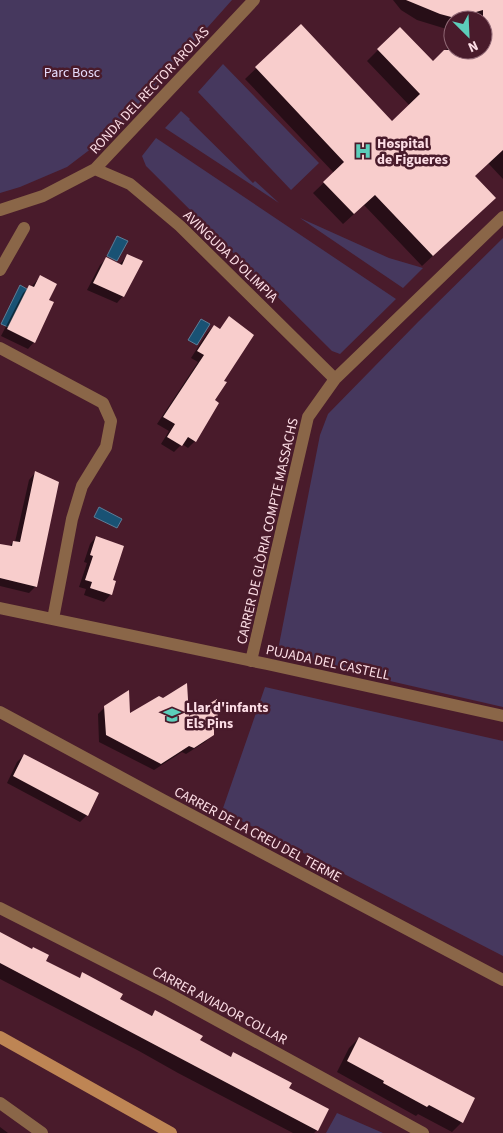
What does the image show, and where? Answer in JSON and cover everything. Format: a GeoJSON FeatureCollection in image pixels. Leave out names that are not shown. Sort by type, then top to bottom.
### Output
{"type":"FeatureCollection","features":[{"type":"Feature","properties":{"kind":"main road"},"geometry":{"type":"LineString","coordinates":[[0,1037],[171,1133]]}},
{"type":"Feature","properties":{"kind":"street","name":"RONDA DEL RECTOR AROLAS"},"geometry":{"type":"LineString","coordinates":[[0,210],[44,196],[95,168],[254,0]]}},
{"type":"Feature","properties":{"kind":"street","name":"AVINGUDA D'OLIMPIA"},"geometry":{"type":"LineString","coordinates":[[95,168],[130,184],[180,226],[335,379]]}},
{"type":"Feature","properties":{"kind":"street","name":"CARRER DE GLÒRIA COMPTE MASSACHS"},"geometry":{"type":"LineString","coordinates":[[251,661],[308,417],[335,379],[503,217]]}},
{"type":"Feature","properties":{"kind":"street"},"geometry":{"type":"LineString","coordinates":[[1,264],[24,228]]}},
{"type":"Feature","properties":{"kind":"street"},"geometry":{"type":"LineString","coordinates":[[0,348],[103,403],[111,421],[106,447],[82,486],[72,520],[52,619]]}},
{"type":"Feature","properties":{"kind":"street","name":"PUJADA DEL CASTELL"},"geometry":{"type":"LineString","coordinates":[[0,608],[503,716]]}},
{"type":"Feature","properties":{"kind":"street","name":"CARRER DE LA CREU DEL TERME"},"geometry":{"type":"LineString","coordinates":[[0,712],[503,980]]}},
{"type":"Feature","properties":{"kind":"street","name":"CARRER AVIADOR COLLAR"},"geometry":{"type":"LineString","coordinates":[[0,908],[169,994],[423,1133]]}},
{"type":"Feature","properties":{"kind":"street"},"geometry":{"type":"LineString","coordinates":[[0,1103],[42,1133]]}},
{"type":"Feature","properties":{"kind":"green space","name":"Parc Bosc"},"geometry":{"type":"Polygon","coordinates":[[[0,0],[232,0],[117,129],[67,167],[20,187],[0,193],[0,0]]]}},
{"type":"Feature","properties":{"kind":"green space"},"geometry":{"type":"Polygon","coordinates":[[[223,64],[319,163],[291,190],[198,92],[223,64]]]}},
{"type":"Feature","properties":{"kind":"green space"},"geometry":{"type":"Polygon","coordinates":[[[181,111],[253,183],[255,181],[279,203],[165,128],[181,111]]]}},
{"type":"Feature","properties":{"kind":"green space"},"geometry":{"type":"Polygon","coordinates":[[[156,138],[396,299],[340,354],[332,351],[146,166],[142,156],[156,138]]]}},
{"type":"Feature","properties":{"kind":"green space"},"geometry":{"type":"Polygon","coordinates":[[[300,218],[389,258],[423,268],[403,288],[300,218]]]}},
{"type":"Feature","properties":{"kind":"green space"},"geometry":{"type":"Polygon","coordinates":[[[503,238],[503,707],[277,655],[320,435],[328,414],[503,238]]]}},
{"type":"Feature","properties":{"kind":"green space"},"geometry":{"type":"Polygon","coordinates":[[[265,687],[503,741],[503,956],[222,811],[265,687]]]}},
{"type":"Feature","properties":{"kind":"green space"},"geometry":{"type":"Polygon","coordinates":[[[337,1113],[383,1133],[326,1133],[337,1113]]]}},
{"type":"Feature","properties":{"kind":"water"},"geometry":{"type":"Polygon","coordinates":[[[117,236],[128,241],[117,261],[107,256],[117,236]]]}},
{"type":"Feature","properties":{"kind":"water"},"geometry":{"type":"Polygon","coordinates":[[[20,285],[27,289],[8,327],[1,324],[20,285]]]}},
{"type":"Feature","properties":{"kind":"water"},"geometry":{"type":"Polygon","coordinates":[[[201,319],[210,324],[197,345],[188,340],[201,319]]]}},
{"type":"Feature","properties":{"kind":"water"},"geometry":{"type":"Polygon","coordinates":[[[99,507],[122,519],[117,528],[94,517],[99,507]]]}},
{"type":"Feature","properties":{"kind":"building","name":"Hospital de Figueres"},"geometry":{"type":"Polygon","coordinates":[[[406,0],[503,0],[503,150],[475,176],[496,198],[433,256],[375,195],[354,214],[323,182],[344,162],[255,67],[301,24],[392,121],[420,94],[377,49],[400,27],[433,61],[443,51],[443,60],[493,60],[493,10],[443,10],[443,15],[406,0]]]}},
{"type":"Feature","properties":{"kind":"building"},"geometry":{"type":"Polygon","coordinates":[[[127,254],[143,261],[124,297],[93,283],[106,257],[122,265],[127,254]]]}},
{"type":"Feature","properties":{"kind":"building"},"geometry":{"type":"Polygon","coordinates":[[[40,275],[57,284],[49,300],[54,302],[35,343],[7,329],[29,285],[34,287],[40,275]]]}},
{"type":"Feature","properties":{"kind":"building"},"geometry":{"type":"Polygon","coordinates":[[[229,316],[254,335],[224,381],[227,382],[215,400],[219,403],[196,442],[188,437],[182,446],[167,437],[175,424],[163,417],[204,355],[197,351],[214,325],[220,329],[229,316]]]}},
{"type":"Feature","properties":{"kind":"building"},"geometry":{"type":"Polygon","coordinates":[[[35,471],[59,482],[37,587],[0,578],[0,544],[12,546],[13,541],[20,542],[35,471]]]}},
{"type":"Feature","properties":{"kind":"building"},"geometry":{"type":"Polygon","coordinates":[[[96,536],[124,546],[113,580],[116,581],[112,595],[90,588],[92,582],[85,580],[93,556],[90,555],[96,536]]]}},
{"type":"Feature","properties":{"kind":"building"},"geometry":{"type":"Polygon","coordinates":[[[187,683],[189,716],[217,699],[218,727],[214,730],[214,735],[194,748],[189,746],[161,764],[106,735],[104,706],[129,690],[130,713],[159,696],[163,698],[187,683]]]}},
{"type":"Feature","properties":{"kind":"building"},"geometry":{"type":"Polygon","coordinates":[[[24,754],[99,793],[88,816],[13,776],[24,754]]]}},
{"type":"Feature","properties":{"kind":"building"},"geometry":{"type":"Polygon","coordinates":[[[0,932],[32,949],[33,947],[49,955],[46,961],[80,978],[82,972],[123,994],[120,999],[152,1016],[155,1010],[203,1036],[200,1040],[231,1057],[233,1052],[292,1083],[289,1088],[329,1109],[318,1131],[0,963],[0,932]]]}},
{"type":"Feature","properties":{"kind":"building"},"geometry":{"type":"Polygon","coordinates":[[[359,1037],[475,1098],[463,1123],[429,1105],[427,1107],[347,1061],[359,1037]]]}},
{"type":"Feature","properties":{"kind":"place","name":"Hospital de Figueres"},"geometry":{"type":"Point","coordinates":[363,151]}},
{"type":"Feature","properties":{"kind":"place","name":"Llar d'infants Els Pins"},"geometry":{"type":"Point","coordinates":[172,715]}}]}
